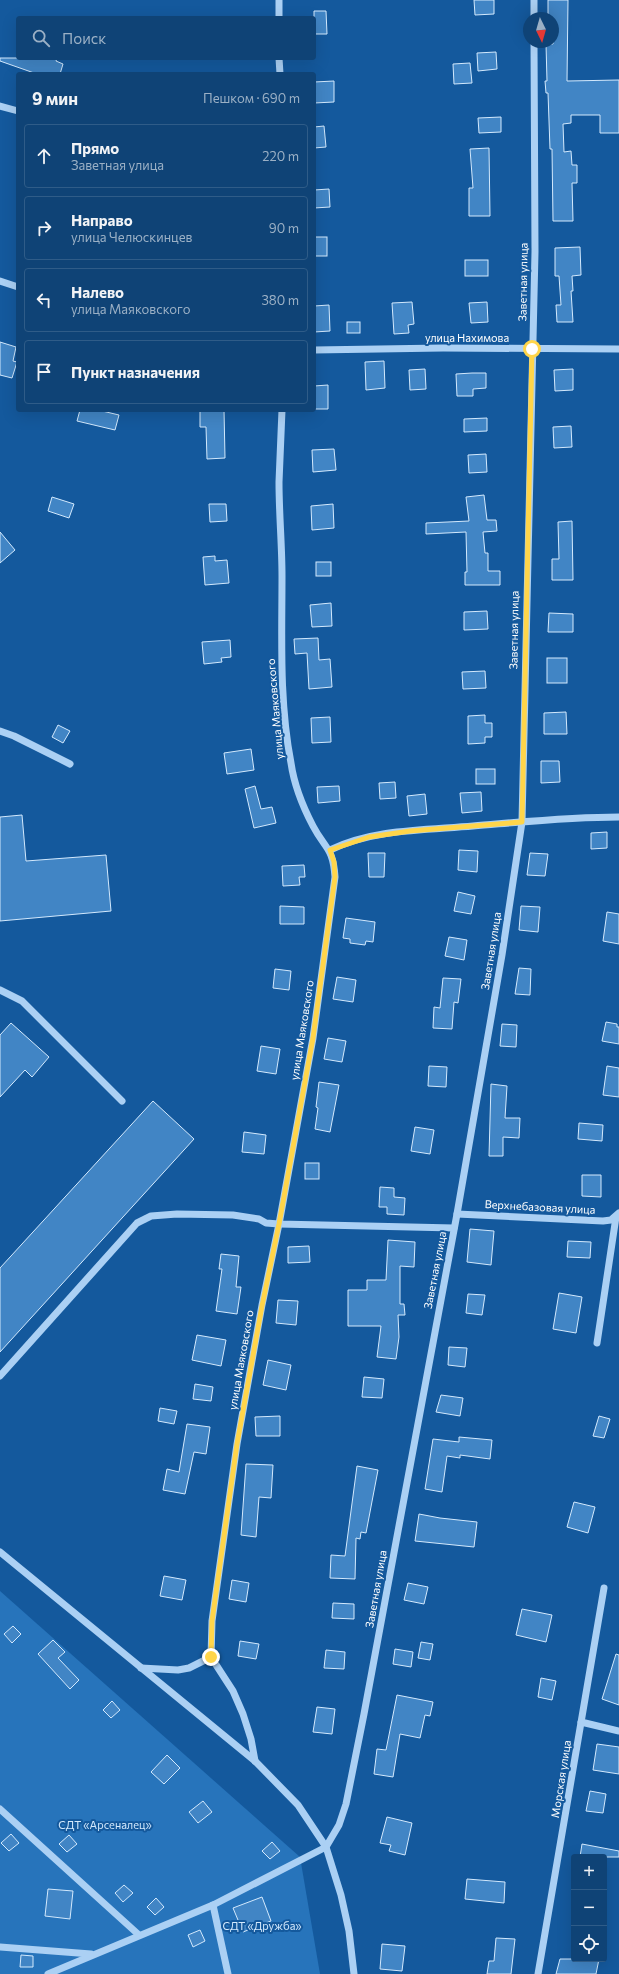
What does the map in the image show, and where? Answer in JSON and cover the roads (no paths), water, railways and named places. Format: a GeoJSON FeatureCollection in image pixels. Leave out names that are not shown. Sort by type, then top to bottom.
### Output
{"type":"FeatureCollection","features":[{"type":"Feature","properties":{"kind":"street"},"geometry":{"type":"LineString","coordinates":[[279,0],[279,16]]}},
{"type":"Feature","properties":{"kind":"street"},"geometry":{"type":"LineString","coordinates":[[534,0],[534,12]]}},
{"type":"Feature","properties":{"kind":"street","name":"Заветная улица"},"geometry":{"type":"LineString","coordinates":[[326,1847],[339,1825],[352,1774],[457,1214],[502,955],[522,822],[535,252],[534,48]]}},
{"type":"Feature","properties":{"kind":"street"},"geometry":{"type":"LineString","coordinates":[[280,60],[280,72]]}},
{"type":"Feature","properties":{"kind":"street"},"geometry":{"type":"LineString","coordinates":[[0,106],[16,110]]}},
{"type":"Feature","properties":{"kind":"street"},"geometry":{"type":"LineString","coordinates":[[0,281],[16,286]]}},
{"type":"Feature","properties":{"kind":"street","name":"улица Нахимова"},"geometry":{"type":"LineString","coordinates":[[316,350],[442,348],[619,349]]}},
{"type":"Feature","properties":{"kind":"street","name":"улица Маяковского"},"geometry":{"type":"LineString","coordinates":[[211,1657],[212,1621],[237,1444],[262,1306],[279,1224],[315,1023],[335,877],[334,862],[330,850],[313,826],[303,804],[291,764],[286,727],[280,643],[282,575],[279,483],[282,412]]}},
{"type":"Feature","properties":{"kind":"street"},"geometry":{"type":"LineString","coordinates":[[0,731],[14,736],[70,764]]}},
{"type":"Feature","properties":{"kind":"street"},"geometry":{"type":"LineString","coordinates":[[330,850],[369,837],[410,831],[584,817],[619,817]]}},
{"type":"Feature","properties":{"kind":"street"},"geometry":{"type":"LineString","coordinates":[[0,990],[22,1001],[122,1101]]}},
{"type":"Feature","properties":{"kind":"street"},"geometry":{"type":"LineString","coordinates":[[0,1376],[137,1223],[151,1216],[177,1214],[233,1215],[259,1219],[266,1223],[279,1224],[454,1228]]}},
{"type":"Feature","properties":{"kind":"street","name":"Верхнебазовая улица"},"geometry":{"type":"LineString","coordinates":[[457,1214],[603,1221],[611,1220],[617,1215]]}},
{"type":"Feature","properties":{"kind":"street"},"geometry":{"type":"LineString","coordinates":[[597,1343],[617,1215]]}},
{"type":"Feature","properties":{"kind":"street"},"geometry":{"type":"LineString","coordinates":[[0,1552],[255,1760],[298,1805],[326,1847],[343,1902],[349,1931],[354,1974]]}},
{"type":"Feature","properties":{"kind":"street","name":"Морская улица"},"geometry":{"type":"LineString","coordinates":[[538,1974],[604,1588]]}},
{"type":"Feature","properties":{"kind":"street"},"geometry":{"type":"LineString","coordinates":[[141,1668],[178,1670],[189,1668],[211,1657],[233,1691],[243,1714],[251,1739],[255,1760]]}},
{"type":"Feature","properties":{"kind":"street"},"geometry":{"type":"LineString","coordinates":[[581,1722],[619,1731]]}},
{"type":"Feature","properties":{"kind":"street"},"geometry":{"type":"LineString","coordinates":[[0,1809],[139,1935]]}},
{"type":"Feature","properties":{"kind":"street"},"geometry":{"type":"LineString","coordinates":[[48,1974],[61,1971],[93,1954],[213,1905],[326,1847]]}},
{"type":"Feature","properties":{"kind":"street"},"geometry":{"type":"LineString","coordinates":[[213,1905],[228,1974]]}},
{"type":"Feature","properties":{"kind":"street"},"geometry":{"type":"LineString","coordinates":[[0,1947],[93,1954]]}},
{"type":"Feature","properties":{"kind":"park label","name":"СДТ «Арсеналец»"},"geometry":{"type":"Point","coordinates":[105,1825]}},
{"type":"Feature","properties":{"kind":"park label","name":"СДТ «Дружба»"},"geometry":{"type":"Point","coordinates":[262,1926]}}]}
